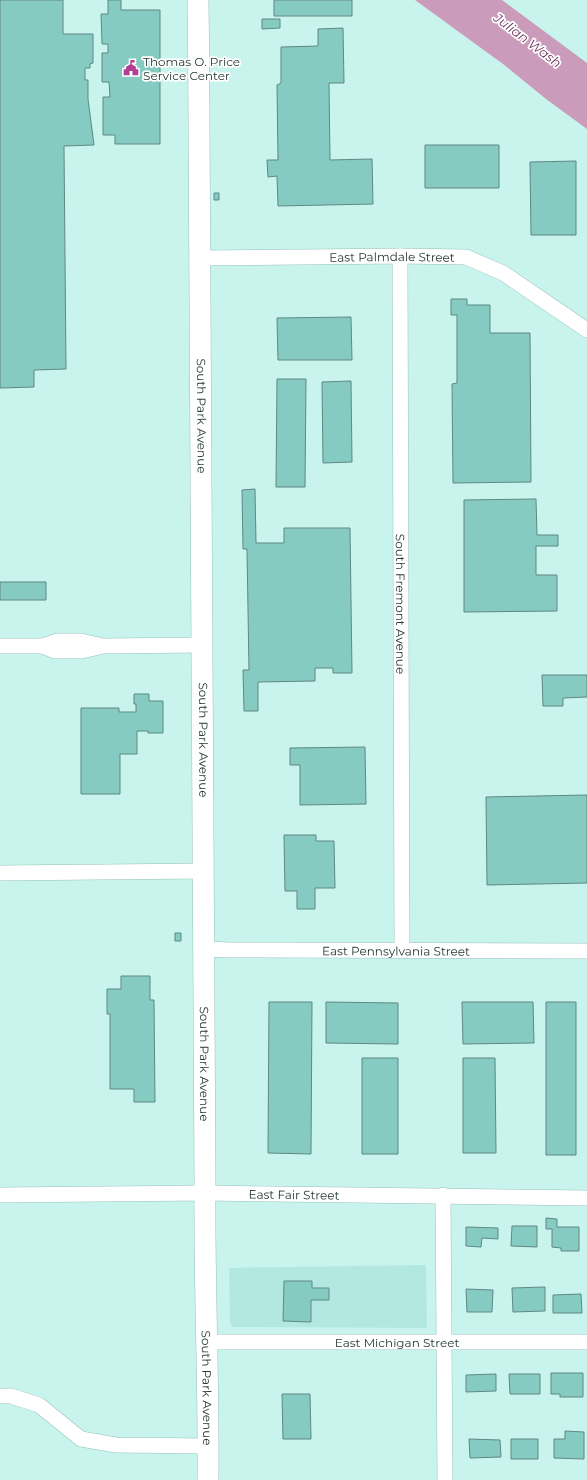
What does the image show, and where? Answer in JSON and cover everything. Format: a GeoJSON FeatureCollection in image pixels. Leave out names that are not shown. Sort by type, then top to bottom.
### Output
{"type":"FeatureCollection","features":[{"type":"Feature","properties":{"kind":"main road","name":"South Park Avenue"},"geometry":{"type":"LineString","coordinates":[[198,0],[205,949],[204,1193],[208,1480]]}},
{"type":"Feature","properties":{"kind":"street","name":"East Palmdale Street"},"geometry":{"type":"LineString","coordinates":[[201,258],[400,256],[466,257],[503,273],[587,330]]}},
{"type":"Feature","properties":{"kind":"street","name":"South Fremont Avenue"},"geometry":{"type":"LineString","coordinates":[[400,256],[402,951]]}},
{"type":"Feature","properties":{"kind":"street"},"geometry":{"type":"LineString","coordinates":[[0,646],[43,646],[57,641],[81,641],[103,646],[203,645]]}},
{"type":"Feature","properties":{"kind":"street"},"geometry":{"type":"LineString","coordinates":[[0,873],[204,871]]}},
{"type":"Feature","properties":{"kind":"street","name":"East Pennsylvania Street"},"geometry":{"type":"LineString","coordinates":[[205,949],[587,951]]}},
{"type":"Feature","properties":{"kind":"street","name":"East Fair Street"},"geometry":{"type":"LineString","coordinates":[[0,1195],[204,1193],[587,1198]]}},
{"type":"Feature","properties":{"kind":"street"},"geometry":{"type":"LineString","coordinates":[[443,1196],[445,1480]]}},
{"type":"Feature","properties":{"kind":"street","name":"East Michigan Street"},"geometry":{"type":"LineString","coordinates":[[207,1342],[587,1342]]}},
{"type":"Feature","properties":{"kind":"street"},"geometry":{"type":"LineString","coordinates":[[0,1396],[11,1396],[39,1405],[81,1439],[116,1445],[208,1446]]}},
{"type":"Feature","properties":{"kind":"shaded area"},"geometry":{"type":"Polygon","coordinates":[[[426,1265],[427,1328],[233,1327],[230,1323],[229,1268],[426,1265]]]}},
{"type":"Feature","properties":{"kind":"water","name":"Julian Wash"},"geometry":{"type":"Polygon","coordinates":[[[415,0],[502,0],[587,63],[587,129],[546,99],[503,64],[415,0]]]}},
{"type":"Feature","properties":{"kind":"building"},"geometry":{"type":"Polygon","coordinates":[[[0,0],[63,0],[63,34],[93,34],[93,63],[90,64],[90,68],[85,68],[85,80],[88,80],[88,99],[94,145],[64,146],[66,369],[34,370],[34,387],[0,388],[0,0]]]}},
{"type":"Feature","properties":{"kind":"building","name":"Thomas O. Price Service Center"},"geometry":{"type":"Polygon","coordinates":[[[108,0],[121,0],[121,10],[160,10],[160,144],[115,144],[115,135],[103,135],[103,97],[110,97],[109,82],[102,82],[102,53],[108,53],[108,44],[102,44],[101,14],[108,14],[108,0]]]}},
{"type":"Feature","properties":{"kind":"building"},"geometry":{"type":"Polygon","coordinates":[[[274,0],[352,0],[352,16],[274,16],[274,0]]]}},
{"type":"Feature","properties":{"kind":"building"},"geometry":{"type":"Polygon","coordinates":[[[262,19],[280,19],[280,28],[262,29],[262,19]]]}},
{"type":"Feature","properties":{"kind":"building"},"geometry":{"type":"Polygon","coordinates":[[[343,28],[344,83],[329,83],[330,160],[372,159],[373,204],[278,206],[277,176],[268,177],[267,160],[278,160],[277,85],[281,83],[281,47],[318,46],[318,29],[343,28]]]}},
{"type":"Feature","properties":{"kind":"building"},"geometry":{"type":"Polygon","coordinates":[[[425,145],[499,145],[499,188],[425,188],[425,145]]]}},
{"type":"Feature","properties":{"kind":"building"},"geometry":{"type":"Polygon","coordinates":[[[576,161],[576,235],[531,235],[530,162],[576,161]]]}},
{"type":"Feature","properties":{"kind":"building"},"geometry":{"type":"Polygon","coordinates":[[[214,193],[219,193],[219,200],[214,200],[214,193]]]}},
{"type":"Feature","properties":{"kind":"building"},"geometry":{"type":"Polygon","coordinates":[[[451,299],[467,299],[467,305],[490,305],[490,333],[530,333],[531,482],[453,483],[452,384],[457,383],[457,315],[451,315],[451,299]]]}},
{"type":"Feature","properties":{"kind":"building"},"geometry":{"type":"Polygon","coordinates":[[[351,317],[352,360],[278,360],[277,318],[351,317]]]}},
{"type":"Feature","properties":{"kind":"building"},"geometry":{"type":"Polygon","coordinates":[[[277,379],[306,379],[305,487],[276,487],[277,379]]]}},
{"type":"Feature","properties":{"kind":"building"},"geometry":{"type":"Polygon","coordinates":[[[351,381],[352,462],[323,463],[322,382],[351,381]]]}},
{"type":"Feature","properties":{"kind":"building"},"geometry":{"type":"Polygon","coordinates":[[[255,489],[256,543],[284,543],[284,528],[350,528],[352,673],[333,673],[333,668],[315,668],[315,681],[258,682],[258,711],[244,711],[243,670],[249,670],[247,549],[243,549],[242,490],[255,489]]]}},
{"type":"Feature","properties":{"kind":"building"},"geometry":{"type":"Polygon","coordinates":[[[536,499],[537,535],[558,535],[558,546],[536,546],[536,575],[557,575],[557,611],[464,612],[464,500],[536,499]]]}},
{"type":"Feature","properties":{"kind":"building"},"geometry":{"type":"Polygon","coordinates":[[[0,582],[46,582],[46,600],[0,600],[0,582]]]}},
{"type":"Feature","properties":{"kind":"building"},"geometry":{"type":"Polygon","coordinates":[[[542,675],[587,675],[587,697],[563,698],[563,706],[543,706],[542,675]]]}},
{"type":"Feature","properties":{"kind":"building"},"geometry":{"type":"Polygon","coordinates":[[[134,694],[149,694],[149,701],[163,701],[163,733],[137,731],[137,754],[120,754],[120,794],[81,794],[81,708],[119,708],[119,712],[136,712],[134,694]]]}},
{"type":"Feature","properties":{"kind":"building"},"geometry":{"type":"Polygon","coordinates":[[[365,747],[366,804],[300,805],[300,765],[290,765],[290,748],[365,747]]]}},
{"type":"Feature","properties":{"kind":"building"},"geometry":{"type":"Polygon","coordinates":[[[587,795],[587,883],[487,885],[486,797],[587,795]]]}},
{"type":"Feature","properties":{"kind":"building"},"geometry":{"type":"Polygon","coordinates":[[[284,835],[316,835],[316,841],[334,841],[335,888],[315,888],[315,909],[297,909],[297,891],[285,891],[284,835]]]}},
{"type":"Feature","properties":{"kind":"building"},"geometry":{"type":"Polygon","coordinates":[[[175,933],[181,933],[181,941],[175,941],[175,933]]]}},
{"type":"Feature","properties":{"kind":"building"},"geometry":{"type":"Polygon","coordinates":[[[121,976],[150,976],[150,1000],[154,1000],[155,1102],[134,1102],[134,1089],[110,1089],[110,1014],[107,1014],[107,989],[121,989],[121,976]]]}},
{"type":"Feature","properties":{"kind":"building"},"geometry":{"type":"Polygon","coordinates":[[[269,1002],[312,1002],[311,1154],[268,1153],[269,1002]]]}},
{"type":"Feature","properties":{"kind":"building"},"geometry":{"type":"Polygon","coordinates":[[[326,1002],[398,1003],[398,1044],[326,1043],[326,1002]]]}},
{"type":"Feature","properties":{"kind":"building"},"geometry":{"type":"Polygon","coordinates":[[[462,1002],[533,1002],[534,1043],[463,1044],[462,1002]]]}},
{"type":"Feature","properties":{"kind":"building"},"geometry":{"type":"Polygon","coordinates":[[[546,1002],[576,1002],[576,1155],[546,1155],[546,1002]]]}},
{"type":"Feature","properties":{"kind":"building"},"geometry":{"type":"Polygon","coordinates":[[[362,1058],[398,1058],[398,1154],[362,1154],[362,1058]]]}},
{"type":"Feature","properties":{"kind":"building"},"geometry":{"type":"Polygon","coordinates":[[[463,1058],[495,1058],[496,1153],[463,1153],[463,1058]]]}},
{"type":"Feature","properties":{"kind":"building"},"geometry":{"type":"Polygon","coordinates":[[[546,1218],[557,1219],[557,1227],[579,1227],[579,1251],[561,1251],[561,1248],[552,1247],[552,1229],[546,1229],[546,1218]]]}},
{"type":"Feature","properties":{"kind":"building"},"geometry":{"type":"Polygon","coordinates":[[[512,1226],[537,1226],[537,1247],[511,1246],[512,1226]]]}},
{"type":"Feature","properties":{"kind":"building"},"geometry":{"type":"Polygon","coordinates":[[[466,1227],[498,1228],[498,1239],[482,1238],[481,1247],[466,1246],[466,1227]]]}},
{"type":"Feature","properties":{"kind":"building"},"geometry":{"type":"Polygon","coordinates":[[[284,1281],[312,1281],[312,1288],[329,1288],[329,1300],[311,1300],[311,1322],[283,1321],[284,1281]]]}},
{"type":"Feature","properties":{"kind":"building"},"geometry":{"type":"Polygon","coordinates":[[[545,1287],[545,1311],[513,1312],[512,1288],[545,1287]]]}},
{"type":"Feature","properties":{"kind":"building"},"geometry":{"type":"Polygon","coordinates":[[[466,1289],[493,1290],[492,1312],[467,1312],[466,1289]]]}},
{"type":"Feature","properties":{"kind":"building"},"geometry":{"type":"Polygon","coordinates":[[[581,1294],[582,1313],[553,1313],[553,1295],[581,1294]]]}},
{"type":"Feature","properties":{"kind":"building"},"geometry":{"type":"Polygon","coordinates":[[[551,1373],[583,1373],[583,1397],[560,1397],[560,1394],[551,1394],[551,1373]]]}},
{"type":"Feature","properties":{"kind":"building"},"geometry":{"type":"Polygon","coordinates":[[[496,1374],[496,1391],[466,1392],[466,1375],[496,1374]]]}},
{"type":"Feature","properties":{"kind":"building"},"geometry":{"type":"Polygon","coordinates":[[[509,1374],[540,1374],[540,1394],[510,1394],[509,1374]]]}},
{"type":"Feature","properties":{"kind":"building"},"geometry":{"type":"Polygon","coordinates":[[[282,1394],[310,1394],[311,1439],[283,1439],[282,1394]]]}},
{"type":"Feature","properties":{"kind":"building"},"geometry":{"type":"Polygon","coordinates":[[[565,1431],[584,1432],[584,1459],[554,1458],[554,1439],[565,1439],[565,1431]]]}},
{"type":"Feature","properties":{"kind":"building"},"geometry":{"type":"Polygon","coordinates":[[[469,1439],[500,1440],[501,1457],[470,1458],[469,1439]]]}},
{"type":"Feature","properties":{"kind":"building"},"geometry":{"type":"Polygon","coordinates":[[[511,1439],[538,1439],[538,1459],[511,1459],[511,1439]]]}},
{"type":"Feature","properties":{"kind":"place","name":"Thomas O. Price Service Center"},"geometry":{"type":"Point","coordinates":[131,68]}}]}
